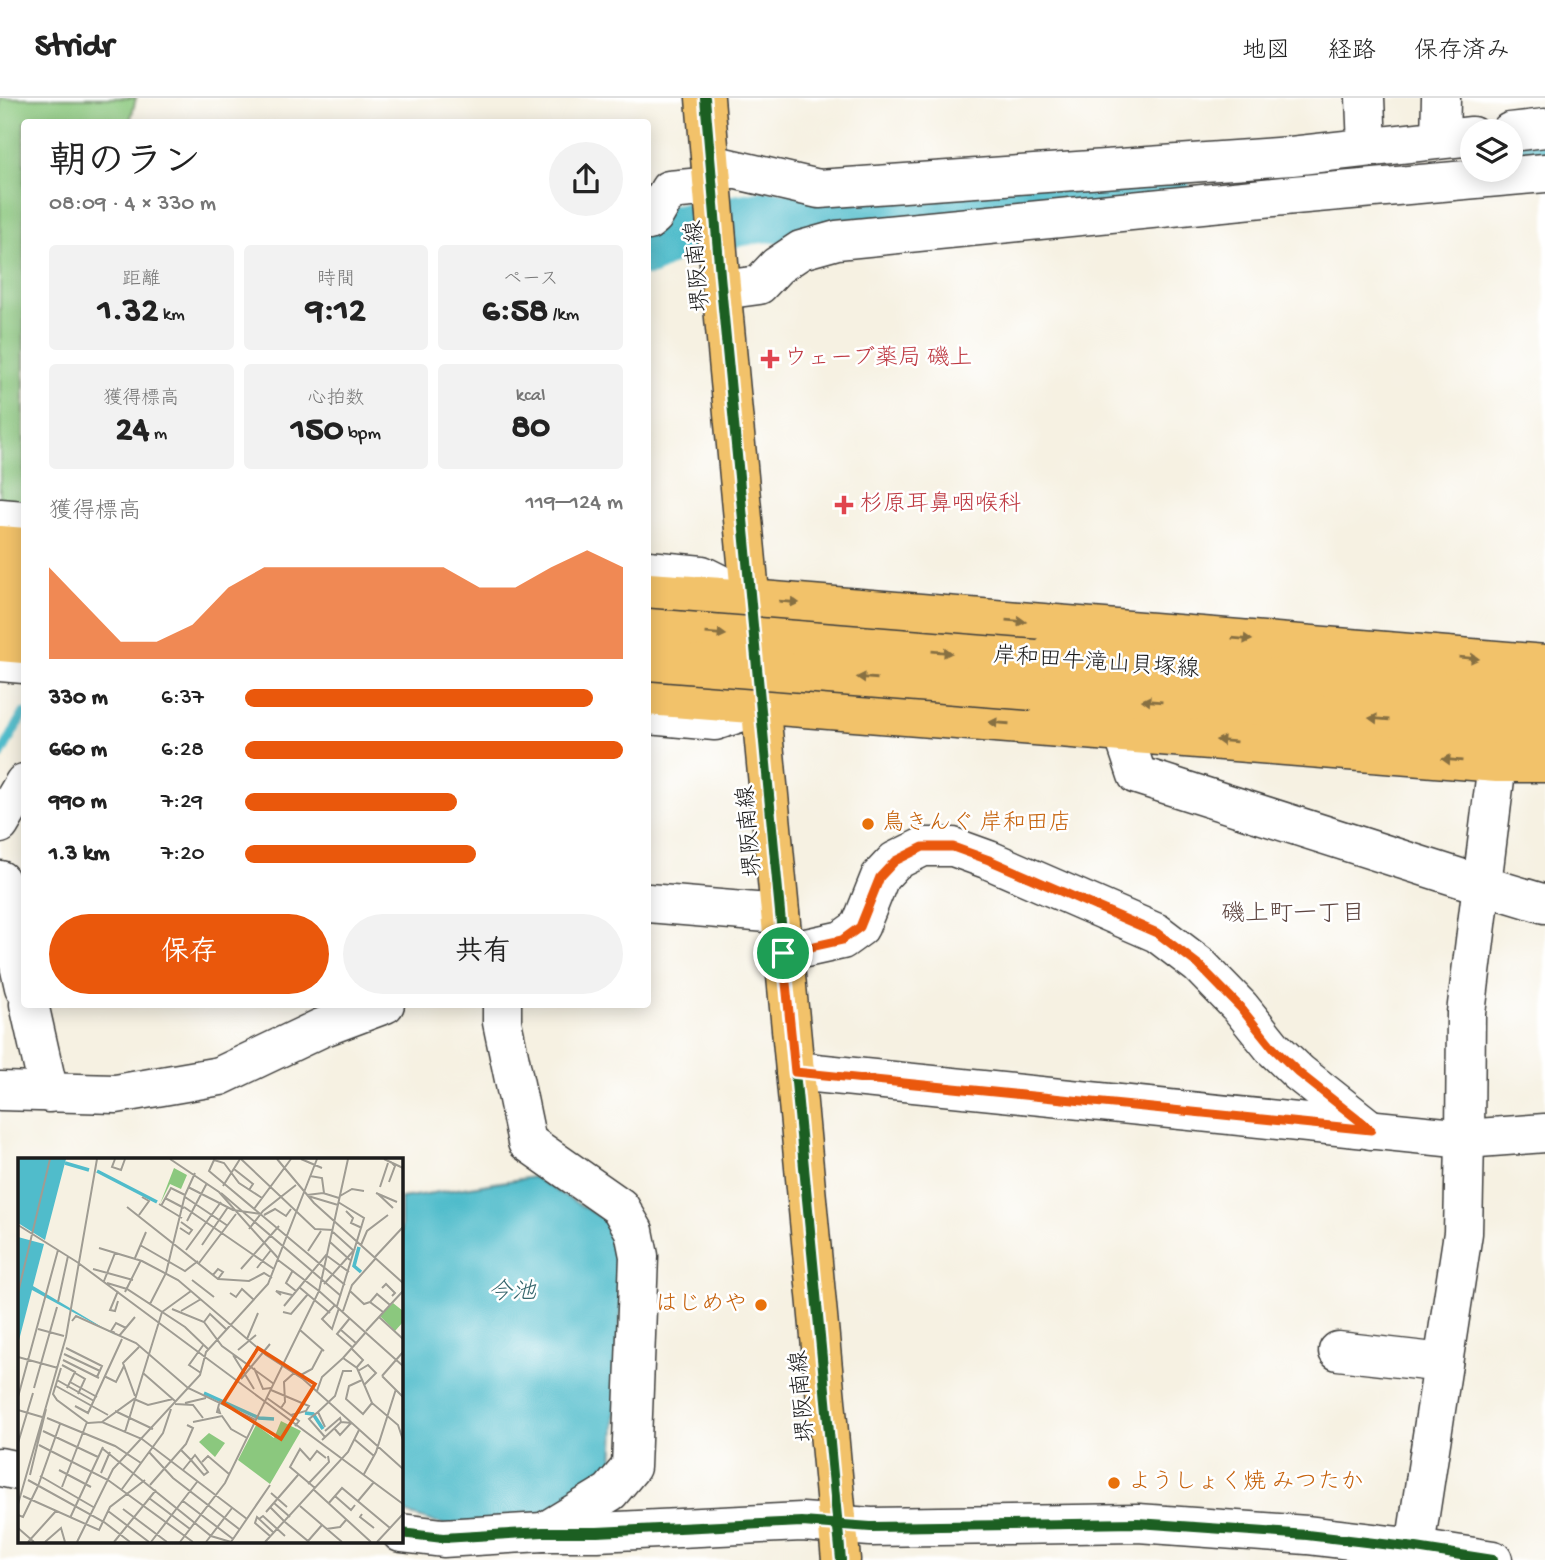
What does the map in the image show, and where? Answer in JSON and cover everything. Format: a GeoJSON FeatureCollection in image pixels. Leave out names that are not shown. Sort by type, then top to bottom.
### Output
{"type":"FeatureCollection","features":[{"type":"Feature","properties":{"kind":"main road","name":"堺阪南線"},"geometry":{"type":"LineString","coordinates":[[705,98],[839,1542]]}},
{"type":"Feature","properties":{"kind":"main road"},"geometry":{"type":"LineString","coordinates":[[0,545],[21,547]]}},
{"type":"Feature","properties":{"kind":"main road"},"geometry":{"type":"LineString","coordinates":[[0,577],[21,579]]}},
{"type":"Feature","properties":{"kind":"main road"},"geometry":{"type":"LineString","coordinates":[[651,592],[1545,664]]}},
{"type":"Feature","properties":{"kind":"main road"},"geometry":{"type":"LineString","coordinates":[[0,610],[21,612]]}},
{"type":"Feature","properties":{"kind":"main road","name":"岸和田牛滝山貝塚線"},"geometry":{"type":"LineString","coordinates":[[651,628],[1473,726],[1545,726]]}},
{"type":"Feature","properties":{"kind":"main road"},"geometry":{"type":"LineString","coordinates":[[0,642],[21,644]]}},
{"type":"Feature","properties":{"kind":"main road","name":"岸和田牛滝山貝塚線"},"geometry":{"type":"LineString","coordinates":[[651,661],[1034,675],[1545,699]]}},
{"type":"Feature","properties":{"kind":"main road"},"geometry":{"type":"LineString","coordinates":[[651,696],[1497,763],[1545,764]]}},
{"type":"Feature","properties":{"kind":"street"},"geometry":{"type":"LineString","coordinates":[[1365,98],[1367,147]]}},
{"type":"Feature","properties":{"kind":"street"},"geometry":{"type":"LineString","coordinates":[[651,218],[669,190],[713,182],[819,189],[1291,156],[1456,138],[1441,98]]}},
{"type":"Feature","properties":{"kind":"street"},"geometry":{"type":"LineString","coordinates":[[1523,131],[1545,128]]}},
{"type":"Feature","properties":{"kind":"street"},"geometry":{"type":"LineString","coordinates":[[1291,156],[1294,195]]}},
{"type":"Feature","properties":{"kind":"street"},"geometry":{"type":"LineString","coordinates":[[721,283],[759,285],[777,267],[801,250],[837,240],[1545,173]]}},
{"type":"Feature","properties":{"kind":"street"},"geometry":{"type":"LineString","coordinates":[[0,518],[21,520]]}},
{"type":"Feature","properties":{"kind":"street"},"geometry":{"type":"LineString","coordinates":[[651,570],[702,575],[750,599]]}},
{"type":"Feature","properties":{"kind":"street"},"geometry":{"type":"LineString","coordinates":[[0,662],[21,664]]}},
{"type":"Feature","properties":{"kind":"street"},"geometry":{"type":"LineString","coordinates":[[651,715],[715,721],[761,706]]}},
{"type":"Feature","properties":{"kind":"street"},"geometry":{"type":"LineString","coordinates":[[1123,733],[1137,775],[1545,904]]}},
{"type":"Feature","properties":{"kind":"street"},"geometry":{"type":"LineString","coordinates":[[1415,1554],[1463,1233],[1466,1013],[1497,763]]}},
{"type":"Feature","properties":{"kind":"street"},"geometry":{"type":"LineString","coordinates":[[0,824],[21,788]]}},
{"type":"Feature","properties":{"kind":"street"},"geometry":{"type":"LineString","coordinates":[[783,953],[842,940],[860,927],[880,877],[895,861],[923,847],[953,847],[1157,933],[1199,965],[1299,1073],[1371,1130]]}},
{"type":"Feature","properties":{"kind":"street"},"geometry":{"type":"LineString","coordinates":[[0,880],[19,936],[21,956]]}},
{"type":"Feature","properties":{"kind":"street"},"geometry":{"type":"LineString","coordinates":[[651,903],[780,914]]}},
{"type":"Feature","properties":{"kind":"street"},"geometry":{"type":"LineString","coordinates":[[30,1008],[49,1093]]}},
{"type":"Feature","properties":{"kind":"street"},"geometry":{"type":"LineString","coordinates":[[0,1091],[116,1094],[220,1076],[321,1028],[374,1008]]}},
{"type":"Feature","properties":{"kind":"street"},"geometry":{"type":"LineString","coordinates":[[502,1008],[502,1022],[527,1142],[620,1207],[634,1231],[639,1256],[631,1467],[610,1492],[543,1532]]}},
{"type":"Feature","properties":{"kind":"street"},"geometry":{"type":"LineString","coordinates":[[795,1072],[1465,1139],[1545,1133]]}},
{"type":"Feature","properties":{"kind":"street"},"geometry":{"type":"LineString","coordinates":[[1338,1351],[1443,1363]]}},
{"type":"Feature","properties":{"kind":"street"},"geometry":{"type":"LineString","coordinates":[[0,1467],[18,1471]]}},
{"type":"Feature","properties":{"kind":"street"},"geometry":{"type":"LineString","coordinates":[[404,1542],[543,1532],[802,1522],[839,1542],[872,1527],[1138,1523],[1307,1535],[1415,1554],[1493,1560]]}},
{"type":"Feature","properties":{"kind":"green space"},"geometry":{"type":"Polygon","coordinates":[[[0,98],[136,98],[131,119],[21,119],[21,511],[0,510],[0,98]]]}},
{"type":"Feature","properties":{"kind":"water","name":"今池"},"geometry":{"type":"Polygon","coordinates":[[[533,1177],[617,1227],[624,1247],[613,1466],[539,1520],[444,1525],[402,1512],[402,1198],[533,1177]]]}},
{"type":"Feature","properties":{"kind":"waterway"},"geometry":{"type":"LineString","coordinates":[[1523,156],[1545,153]]}},
{"type":"Feature","properties":{"kind":"waterway"},"geometry":{"type":"LineString","coordinates":[[651,248],[679,230],[766,216],[805,221],[1164,189]]}},
{"type":"Feature","properties":{"kind":"waterway"},"geometry":{"type":"LineString","coordinates":[[0,756],[21,718]]}},
{"type":"Feature","properties":{"kind":"cycle path"},"geometry":{"type":"LineString","coordinates":[[705,98],[841,1560]]}},
{"type":"Feature","properties":{"kind":"cycle path"},"geometry":{"type":"LineString","coordinates":[[402,1533],[443,1538],[802,1522],[871,1527],[1138,1523],[1307,1535],[1493,1560]]}},
{"type":"Feature","properties":{"kind":"place","name":"ウェーブ薬局 磯上"},"geometry":{"type":"Point","coordinates":[770,359]}},
{"type":"Feature","properties":{"kind":"place","name":"杉原耳鼻咽喉科"},"geometry":{"type":"Point","coordinates":[844,505]}},
{"type":"Feature","properties":{"kind":"place","name":"鳥きんぐ 岸和田店"},"geometry":{"type":"Point","coordinates":[868,824]}},
{"type":"Feature","properties":{"kind":"place","name":"はじめや"},"geometry":{"type":"Point","coordinates":[761,1305]}},
{"type":"Feature","properties":{"kind":"place","name":"ようしょく焼 みつたか"},"geometry":{"type":"Point","coordinates":[1114,1483]}},
{"type":"Feature","properties":{"kind":"district","name":"磯上町一丁目"},"geometry":{"type":"Point","coordinates":[1293,915]}},
{"type":"Feature","properties":{"kind":"route"},"geometry":{"type":"LineString","coordinates":[[923,847],[953,847],[1157,933],[1199,965],[1299,1073],[1371,1130],[795,1072],[783,953],[842,940],[860,927],[880,877],[895,861],[923,847]]}}]}
